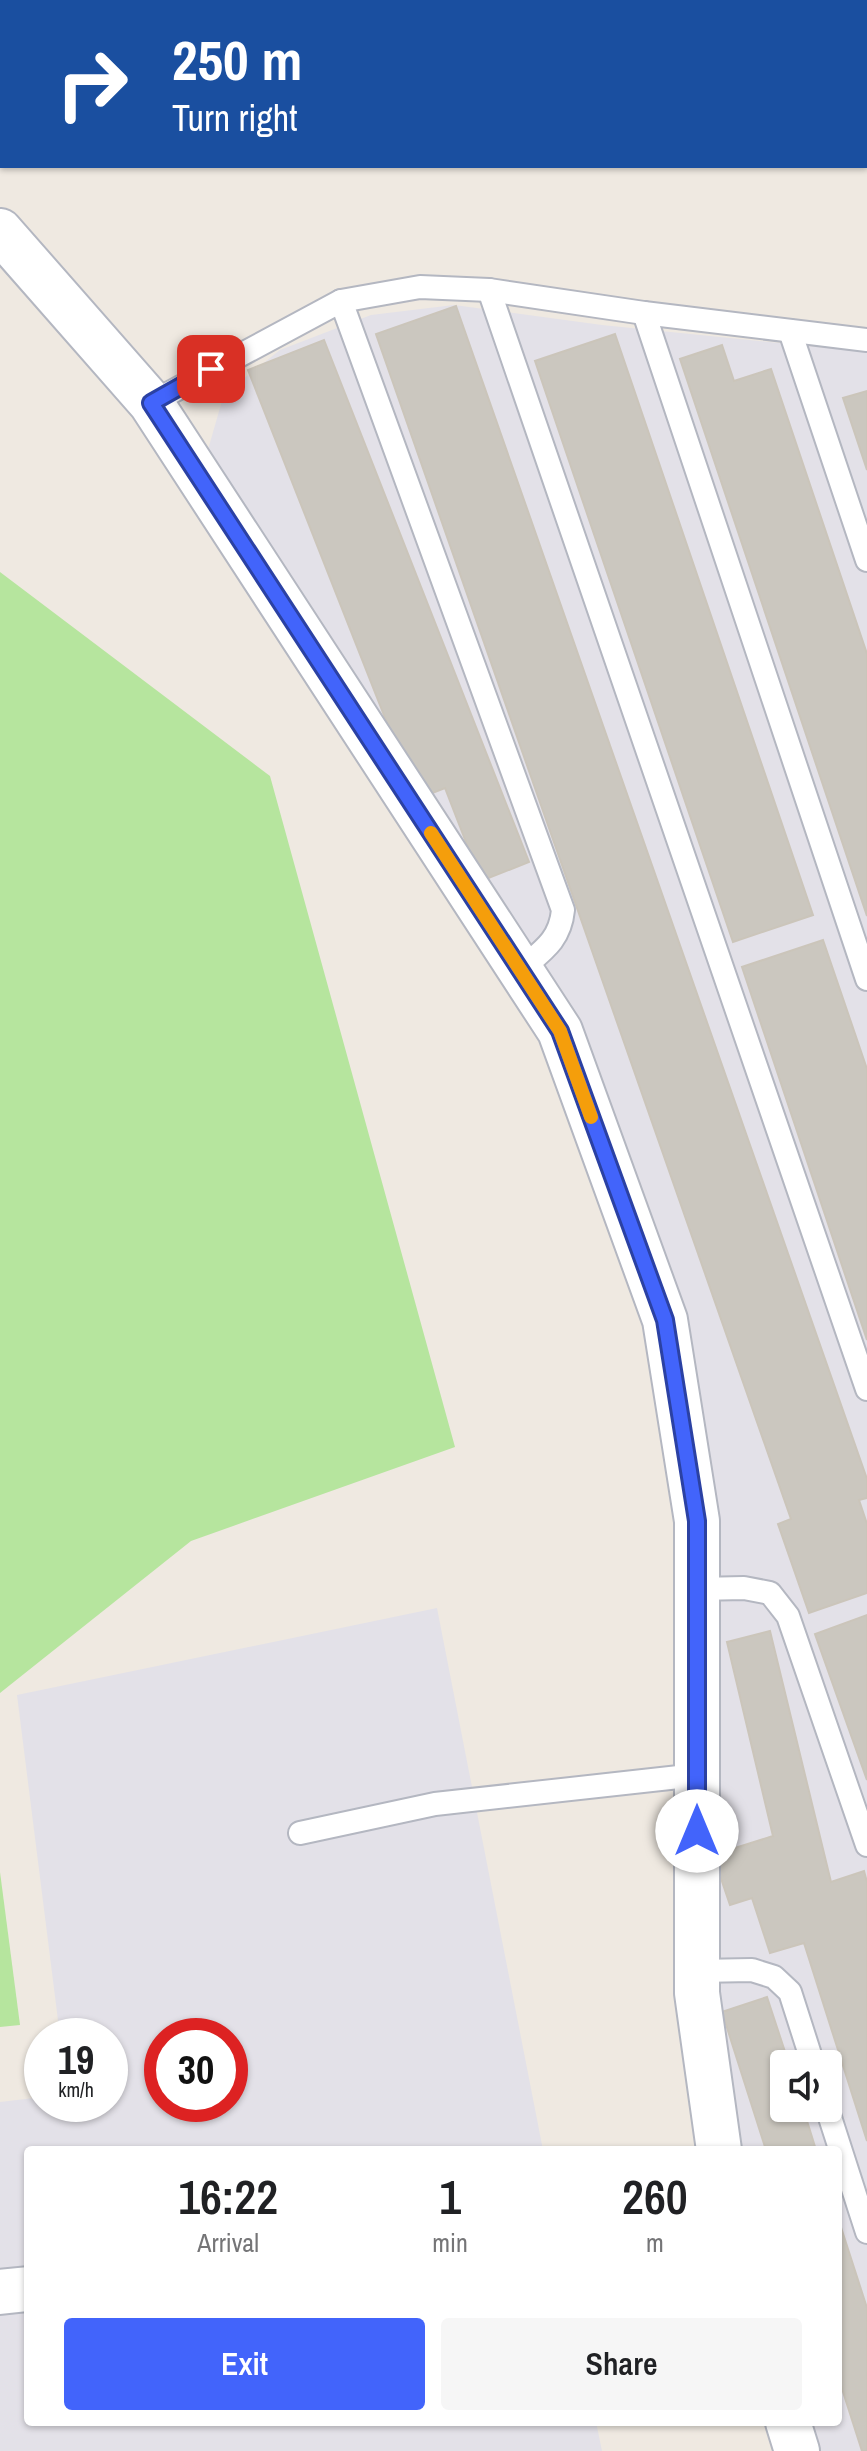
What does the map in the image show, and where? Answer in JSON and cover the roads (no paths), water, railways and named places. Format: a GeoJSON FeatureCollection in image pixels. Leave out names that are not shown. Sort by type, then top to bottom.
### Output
{"type":"FeatureCollection","features":[{"type":"Feature","properties":{"kind":"street"},"geometry":{"type":"LineString","coordinates":[[0,231],[151,403],[560,1031],[665,1320],[697,1521],[697,1993],[718,2146]]}},
{"type":"Feature","properties":{"kind":"street"},"geometry":{"type":"LineString","coordinates":[[0,2292],[24,2289]]}},
{"type":"Feature","properties":{"kind":"street"},"geometry":{"type":"LineString","coordinates":[[789,2426],[797,2451]]}},
{"type":"Feature","properties":{"kind":"lane"},"geometry":{"type":"LineString","coordinates":[[151,403],[341,301],[420,287],[489,290],[644,313],[867,340]]}},
{"type":"Feature","properties":{"kind":"lane"},"geometry":{"type":"LineString","coordinates":[[489,290],[867,1389]]}},
{"type":"Feature","properties":{"kind":"lane"},"geometry":{"type":"LineString","coordinates":[[341,301],[563,910],[561,927],[552,942],[520,970]]}},
{"type":"Feature","properties":{"kind":"lane"},"geometry":{"type":"LineString","coordinates":[[644,313],[867,979]]}},
{"type":"Feature","properties":{"kind":"lane"},"geometry":{"type":"LineString","coordinates":[[790,331],[867,560]]}},
{"type":"Feature","properties":{"kind":"lane"},"geometry":{"type":"LineString","coordinates":[[697,1589],[744,1588],[770,1593],[788,1616],[867,1845]]}},
{"type":"Feature","properties":{"kind":"lane"},"geometry":{"type":"LineString","coordinates":[[300,1833],[435,1804],[697,1775]]}},
{"type":"Feature","properties":{"kind":"lane"},"geometry":{"type":"LineString","coordinates":[[697,1971],[752,1970],[774,1977],[790,1992],[809,2050]]}},
{"type":"Feature","properties":{"kind":"lane"},"geometry":{"type":"LineString","coordinates":[[832,2122],[839,2146]]}},
{"type":"Feature","properties":{"kind":"lane"},"geometry":{"type":"LineString","coordinates":[[842,2154],[867,2232]]}}]}
